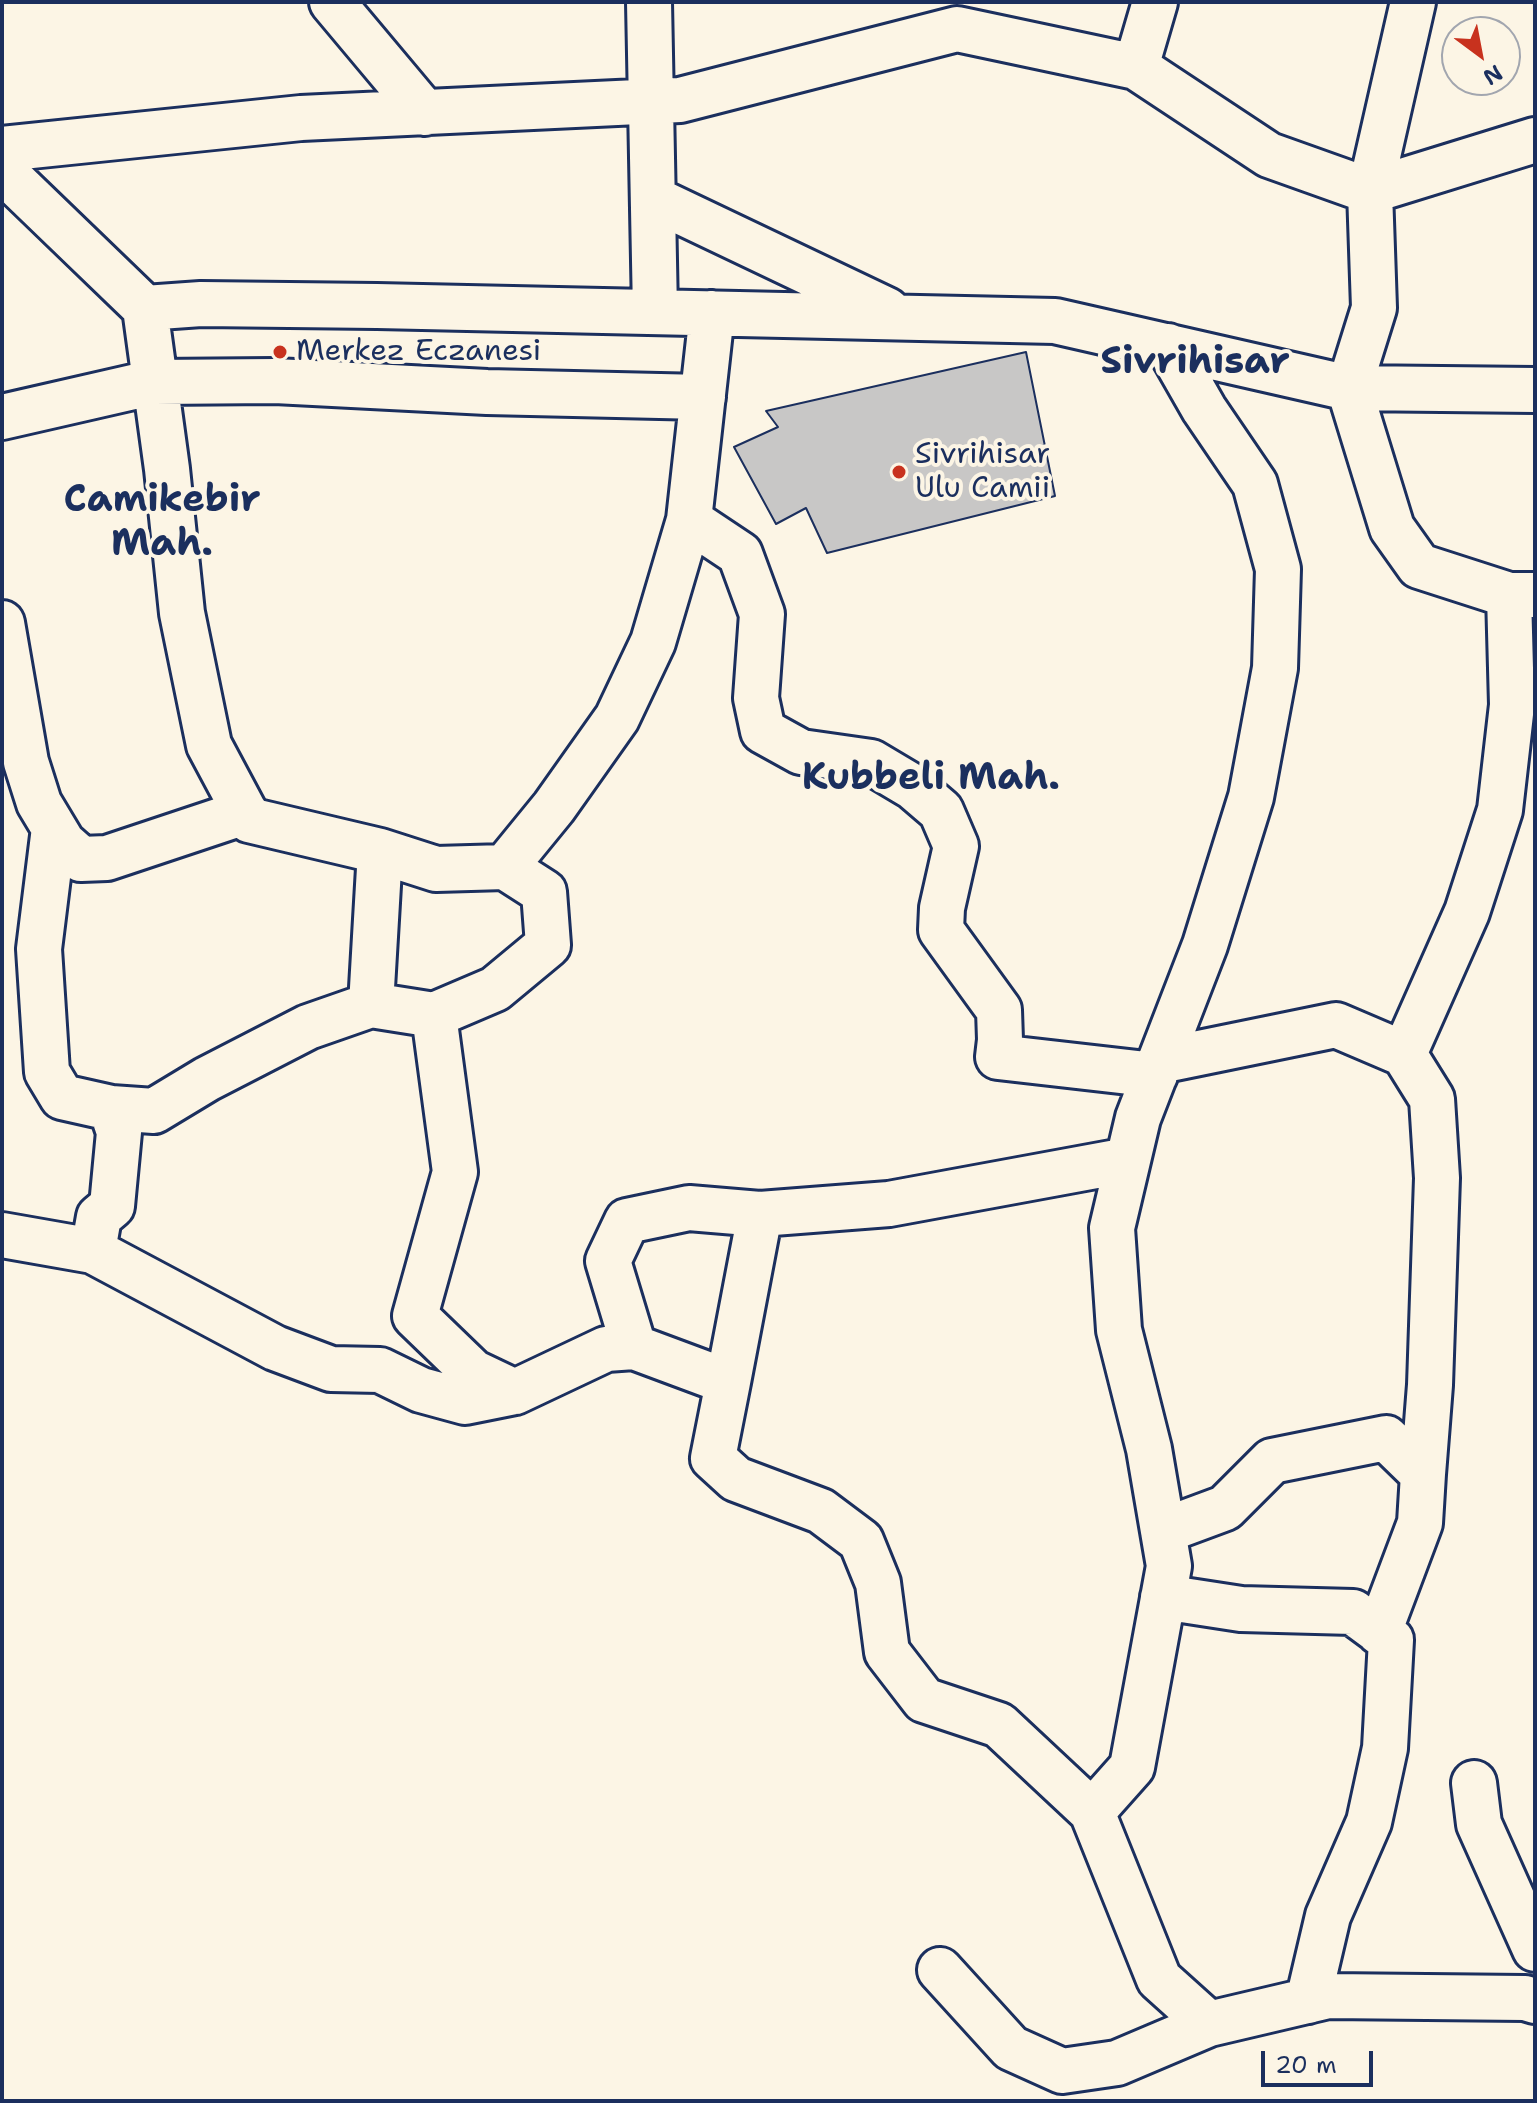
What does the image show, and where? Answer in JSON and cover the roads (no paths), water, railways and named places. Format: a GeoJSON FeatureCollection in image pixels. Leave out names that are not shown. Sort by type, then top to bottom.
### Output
{"type":"FeatureCollection","features":[{"type":"Feature","properties":{"kind":"street"},"geometry":{"type":"LineString","coordinates":[[332,2],[425,113]]}},
{"type":"Feature","properties":{"kind":"street"},"geometry":{"type":"LineString","coordinates":[[649,2],[655,312]]}},
{"type":"Feature","properties":{"kind":"street"},"geometry":{"type":"LineString","coordinates":[[1136,67],[1155,2]]}},
{"type":"Feature","properties":{"kind":"street"},"geometry":{"type":"LineString","coordinates":[[1404,1054],[1467,912],[1500,810],[1522,595],[1419,566],[1392,528],[1349,388],[1374,308],[1370,191],[1413,2]]}},
{"type":"Feature","properties":{"kind":"street"},"geometry":{"type":"LineString","coordinates":[[2,149],[301,118],[680,100],[950,16],[1136,67],[1269,155],[1370,191],[1535,140]]}},
{"type":"Feature","properties":{"kind":"street"},"geometry":{"type":"LineString","coordinates":[[2,170],[145,308],[182,613],[209,745],[249,820],[380,851],[436,869],[505,867],[544,892],[548,945],[495,989],[434,1015],[371,1005],[308,1027],[207,1079],[154,1111],[111,1108],[62,1097],[47,1072],[39,949],[54,828]]}},
{"type":"Feature","properties":{"kind":"street"},"geometry":{"type":"LineString","coordinates":[[654,199],[902,318]]}},
{"type":"Feature","properties":{"kind":"street"},"geometry":{"type":"LineString","coordinates":[[145,308],[201,304],[1055,321],[1349,388],[1535,390]]}},
{"type":"Feature","properties":{"kind":"street"},"geometry":{"type":"LineString","coordinates":[[505,867],[554,807],[617,718],[653,642],[689,520],[712,313]]}},
{"type":"Feature","properties":{"kind":"street"},"geometry":{"type":"LineString","coordinates":[[1092,1812],[1132,1767],[1169,1566],[1149,1449],[1119,1330],[1112,1228],[1138,1118],[1205,945],[1251,797],[1275,668],[1278,569],[1255,484],[1204,409],[1168,346]]}},
{"type":"Feature","properties":{"kind":"street"},"geometry":{"type":"LineString","coordinates":[[2,417],[155,382],[275,381],[487,392],[703,397]]}},
{"type":"Feature","properties":{"kind":"street"},"geometry":{"type":"LineString","coordinates":[[689,520],[740,554],[762,614],[756,698],[763,731],[801,752],[871,762],[913,787],[941,811],[956,846],[942,908],[941,930],[999,1010],[998,1057],[1157,1068],[1336,1025],[1404,1054],[1432,1099],[1437,1178],[1430,1385],[1420,1523],[1379,1632]]}},
{"type":"Feature","properties":{"kind":"street"},"geometry":{"type":"LineString","coordinates":[[2,623],[26,762],[39,803],[63,843],[81,859],[107,858],[245,812]]}},
{"type":"Feature","properties":{"kind":"street"},"geometry":{"type":"LineString","coordinates":[[371,1005],[380,851]]}},
{"type":"Feature","properties":{"kind":"street"},"geometry":{"type":"LineString","coordinates":[[434,1015],[455,1172],[415,1316],[473,1372],[515,1392]]}},
{"type":"Feature","properties":{"kind":"street"},"geometry":{"type":"LineString","coordinates":[[93,1251],[99,1217],[112,1206],[119,1132],[111,1108]]}},
{"type":"Feature","properties":{"kind":"street"},"geometry":{"type":"LineString","coordinates":[[634,1347],[608,1261],[627,1221],[689,1208],[760,1214],[889,1204],[1128,1160]]}},
{"type":"Feature","properties":{"kind":"street"},"geometry":{"type":"LineString","coordinates":[[760,1214],[713,1458],[736,1479],[821,1511],[861,1541],[878,1583],[887,1652],[924,1700],[999,1725],[1092,1812],[1159,1979],[1209,2024]]}},
{"type":"Feature","properties":{"kind":"street"},"geometry":{"type":"LineString","coordinates":[[2,1235],[93,1251],[275,1348],[331,1369],[380,1370],[421,1390],[465,1402],[515,1392],[606,1349],[634,1347],[728,1382]]}},
{"type":"Feature","properties":{"kind":"street"},"geometry":{"type":"LineString","coordinates":[[1163,1531],[1225,1508],[1272,1461],[1386,1438],[1423,1474]]}},
{"type":"Feature","properties":{"kind":"street"},"geometry":{"type":"LineString","coordinates":[[1163,1597],[1241,1609],[1353,1612],[1391,1640],[1385,1748],[1369,1822],[1328,1916],[1308,2001]]}},
{"type":"Feature","properties":{"kind":"street"},"geometry":{"type":"LineString","coordinates":[[1474,1783],[1479,1824],[1533,1941]]}},
{"type":"Feature","properties":{"kind":"street"},"geometry":{"type":"LineString","coordinates":[[940,1970],[1011,2048],[1062,2071],[1117,2063],[1209,2024],[1328,1996],[1525,1998],[1535,2001]]}},
{"type":"Feature","properties":{"kind":"place","name":"Merkez Eczanesi"},"geometry":{"type":"Point","coordinates":[280,352]}},
{"type":"Feature","properties":{"kind":"place","name":"Sivrihisar Ulu Camii"},"geometry":{"type":"Point","coordinates":[899,472]}},
{"type":"Feature","properties":{"kind":"district","name":"Sivrihisar"},"geometry":{"type":"Point","coordinates":[1195,363]}},
{"type":"Feature","properties":{"kind":"district","name":"Camikebir Mah."},"geometry":{"type":"Point","coordinates":[162,523]}},
{"type":"Feature","properties":{"kind":"district","name":"Kubbeli Mah."},"geometry":{"type":"Point","coordinates":[931,779]}}]}
